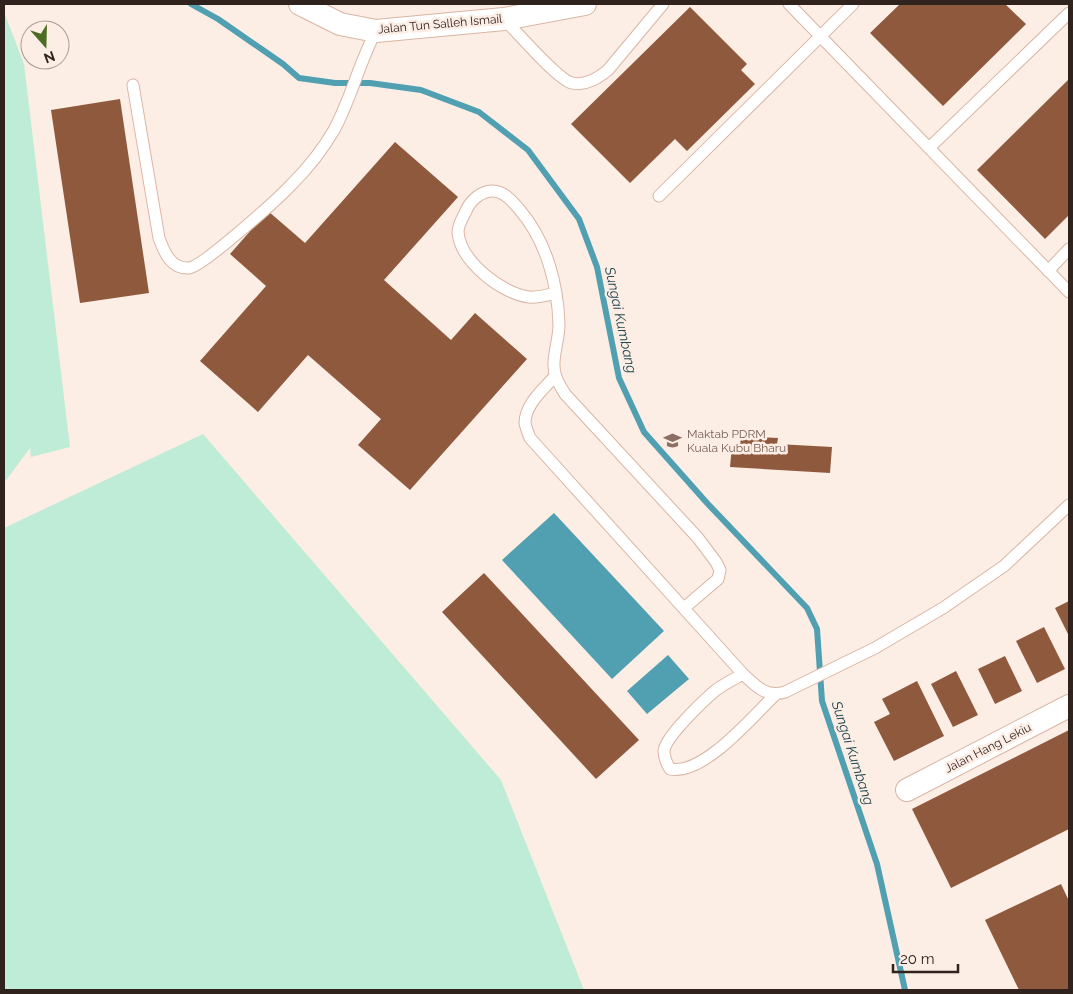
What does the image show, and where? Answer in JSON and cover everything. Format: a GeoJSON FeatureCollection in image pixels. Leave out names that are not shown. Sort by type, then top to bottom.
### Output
{"type":"FeatureCollection","features":[{"type":"Feature","properties":{"kind":"street","name":"Jalan Tun Salleh Ismail"},"geometry":{"type":"LineString","coordinates":[[300,4],[340,24],[374,35],[504,19],[584,4]]}},
{"type":"Feature","properties":{"kind":"street","name":"Jalan Hang Lekiu"},"geometry":{"type":"LineString","coordinates":[[907,790],[1069,706]]}},
{"type":"Feature","properties":{"kind":"lane"},"geometry":{"type":"LineString","coordinates":[[504,19],[558,75],[571,83],[583,84],[596,79],[608,70],[663,4]]}},
{"type":"Feature","properties":{"kind":"lane"},"geometry":{"type":"LineString","coordinates":[[789,4],[1069,292]]}},
{"type":"Feature","properties":{"kind":"lane"},"geometry":{"type":"LineString","coordinates":[[659,196],[853,4]]}},
{"type":"Feature","properties":{"kind":"lane"},"geometry":{"type":"LineString","coordinates":[[1066,4],[1069,7]]}},
{"type":"Feature","properties":{"kind":"lane"},"geometry":{"type":"LineString","coordinates":[[929,148],[1069,13]]}},
{"type":"Feature","properties":{"kind":"lane"},"geometry":{"type":"LineString","coordinates":[[133,85],[159,238],[167,257],[176,265],[188,268],[201,264],[292,185],[314,159],[334,129],[374,35]]}},
{"type":"Feature","properties":{"kind":"lane"},"geometry":{"type":"LineString","coordinates":[[556,293],[530,298],[507,291],[492,281],[470,260],[460,242],[458,229],[469,202],[478,196],[492,191],[508,196],[530,222],[544,249],[556,293],[559,325],[554,365],[555,376],[564,394],[698,538],[716,562],[720,570],[718,579],[684,608]]}},
{"type":"Feature","properties":{"kind":"lane"},"geometry":{"type":"LineString","coordinates":[[1048,271],[1069,249]]}},
{"type":"Feature","properties":{"kind":"lane"},"geometry":{"type":"LineString","coordinates":[[555,376],[537,396],[527,412],[525,424],[530,438],[743,674],[758,688],[780,694]]}},
{"type":"Feature","properties":{"kind":"lane"},"geometry":{"type":"LineString","coordinates":[[743,674],[717,689],[694,710],[671,737],[664,750],[665,761],[670,770],[679,771],[688,768],[716,753],[780,694],[875,648],[943,608],[1004,566],[1069,506]]}},
{"type":"Feature","properties":{"kind":"green space"},"geometry":{"type":"Polygon","coordinates":[[[4,12],[20,54],[20,70],[25,70],[70,447],[31,457],[30,448],[4,481],[4,12]]]}},
{"type":"Feature","properties":{"kind":"green space"},"geometry":{"type":"Polygon","coordinates":[[[203,434],[501,780],[584,990],[4,990],[4,528],[203,434]]]}},
{"type":"Feature","properties":{"kind":"water"},"geometry":{"type":"Polygon","coordinates":[[[554,513],[664,631],[612,679],[502,560],[554,513]]]}},
{"type":"Feature","properties":{"kind":"water"},"geometry":{"type":"Polygon","coordinates":[[[668,655],[689,679],[647,714],[627,691],[668,655]]]}},
{"type":"Feature","properties":{"kind":"building"},"geometry":{"type":"Polygon","coordinates":[[[900,4],[1005,4],[1026,24],[943,106],[870,33],[900,4]]]}},
{"type":"Feature","properties":{"kind":"building"},"geometry":{"type":"Polygon","coordinates":[[[690,7],[747,64],[741,70],[755,84],[687,151],[675,139],[630,183],[571,124],[690,7]]]}},
{"type":"Feature","properties":{"kind":"building"},"geometry":{"type":"Polygon","coordinates":[[[1069,79],[1069,215],[1045,239],[977,170],[1069,79]]]}},
{"type":"Feature","properties":{"kind":"building"},"geometry":{"type":"Polygon","coordinates":[[[120,99],[149,293],[80,303],[51,110],[120,99]]]}},
{"type":"Feature","properties":{"kind":"building"},"geometry":{"type":"Polygon","coordinates":[[[395,142],[458,197],[384,280],[451,340],[475,313],[527,359],[410,490],[358,445],[381,419],[308,355],[258,412],[200,361],[266,286],[230,254],[268,211],[305,243],[395,142]]]}},
{"type":"Feature","properties":{"kind":"building"},"geometry":{"type":"Polygon","coordinates":[[[741,436],[778,438],[777,444],[832,447],[830,473],[730,467],[732,445],[740,446],[741,436]]]}},
{"type":"Feature","properties":{"kind":"building"},"geometry":{"type":"Polygon","coordinates":[[[484,573],[639,740],[596,779],[442,612],[484,573]]]}},
{"type":"Feature","properties":{"kind":"building"},"geometry":{"type":"Polygon","coordinates":[[[1069,601],[1069,636],[1055,608],[1069,601]]]}},
{"type":"Feature","properties":{"kind":"building"},"geometry":{"type":"Polygon","coordinates":[[[1044,627],[1065,669],[1037,683],[1016,641],[1044,627]]]}},
{"type":"Feature","properties":{"kind":"building"},"geometry":{"type":"Polygon","coordinates":[[[1005,656],[1022,691],[995,704],[978,669],[1005,656]]]}},
{"type":"Feature","properties":{"kind":"building"},"geometry":{"type":"Polygon","coordinates":[[[956,671],[978,715],[953,727],[931,684],[956,671]]]}},
{"type":"Feature","properties":{"kind":"building"},"geometry":{"type":"Polygon","coordinates":[[[917,681],[944,736],[894,761],[874,722],[890,714],[882,699],[917,681]]]}},
{"type":"Feature","properties":{"kind":"building"},"geometry":{"type":"Polygon","coordinates":[[[1069,730],[1069,829],[951,888],[912,809],[1069,730]]]}},
{"type":"Feature","properties":{"kind":"building"},"geometry":{"type":"Polygon","coordinates":[[[1061,884],[1069,901],[1069,990],[1019,990],[985,920],[1061,884]]]}},
{"type":"Feature","properties":{"kind":"waterway","name":"Sungai Kumbang"},"geometry":{"type":"LineString","coordinates":[[191,4],[218,19],[283,64],[299,78],[335,83],[370,83],[421,90],[479,112],[528,150],[579,219],[597,267],[619,378],[644,432],[707,503],[807,608],[817,629],[822,701],[877,864],[905,990]]}},
{"type":"Feature","properties":{"kind":"place","name":"Maktab PDRM Kuala Kubu Bharu"},"geometry":{"type":"Point","coordinates":[673,441]}}]}
